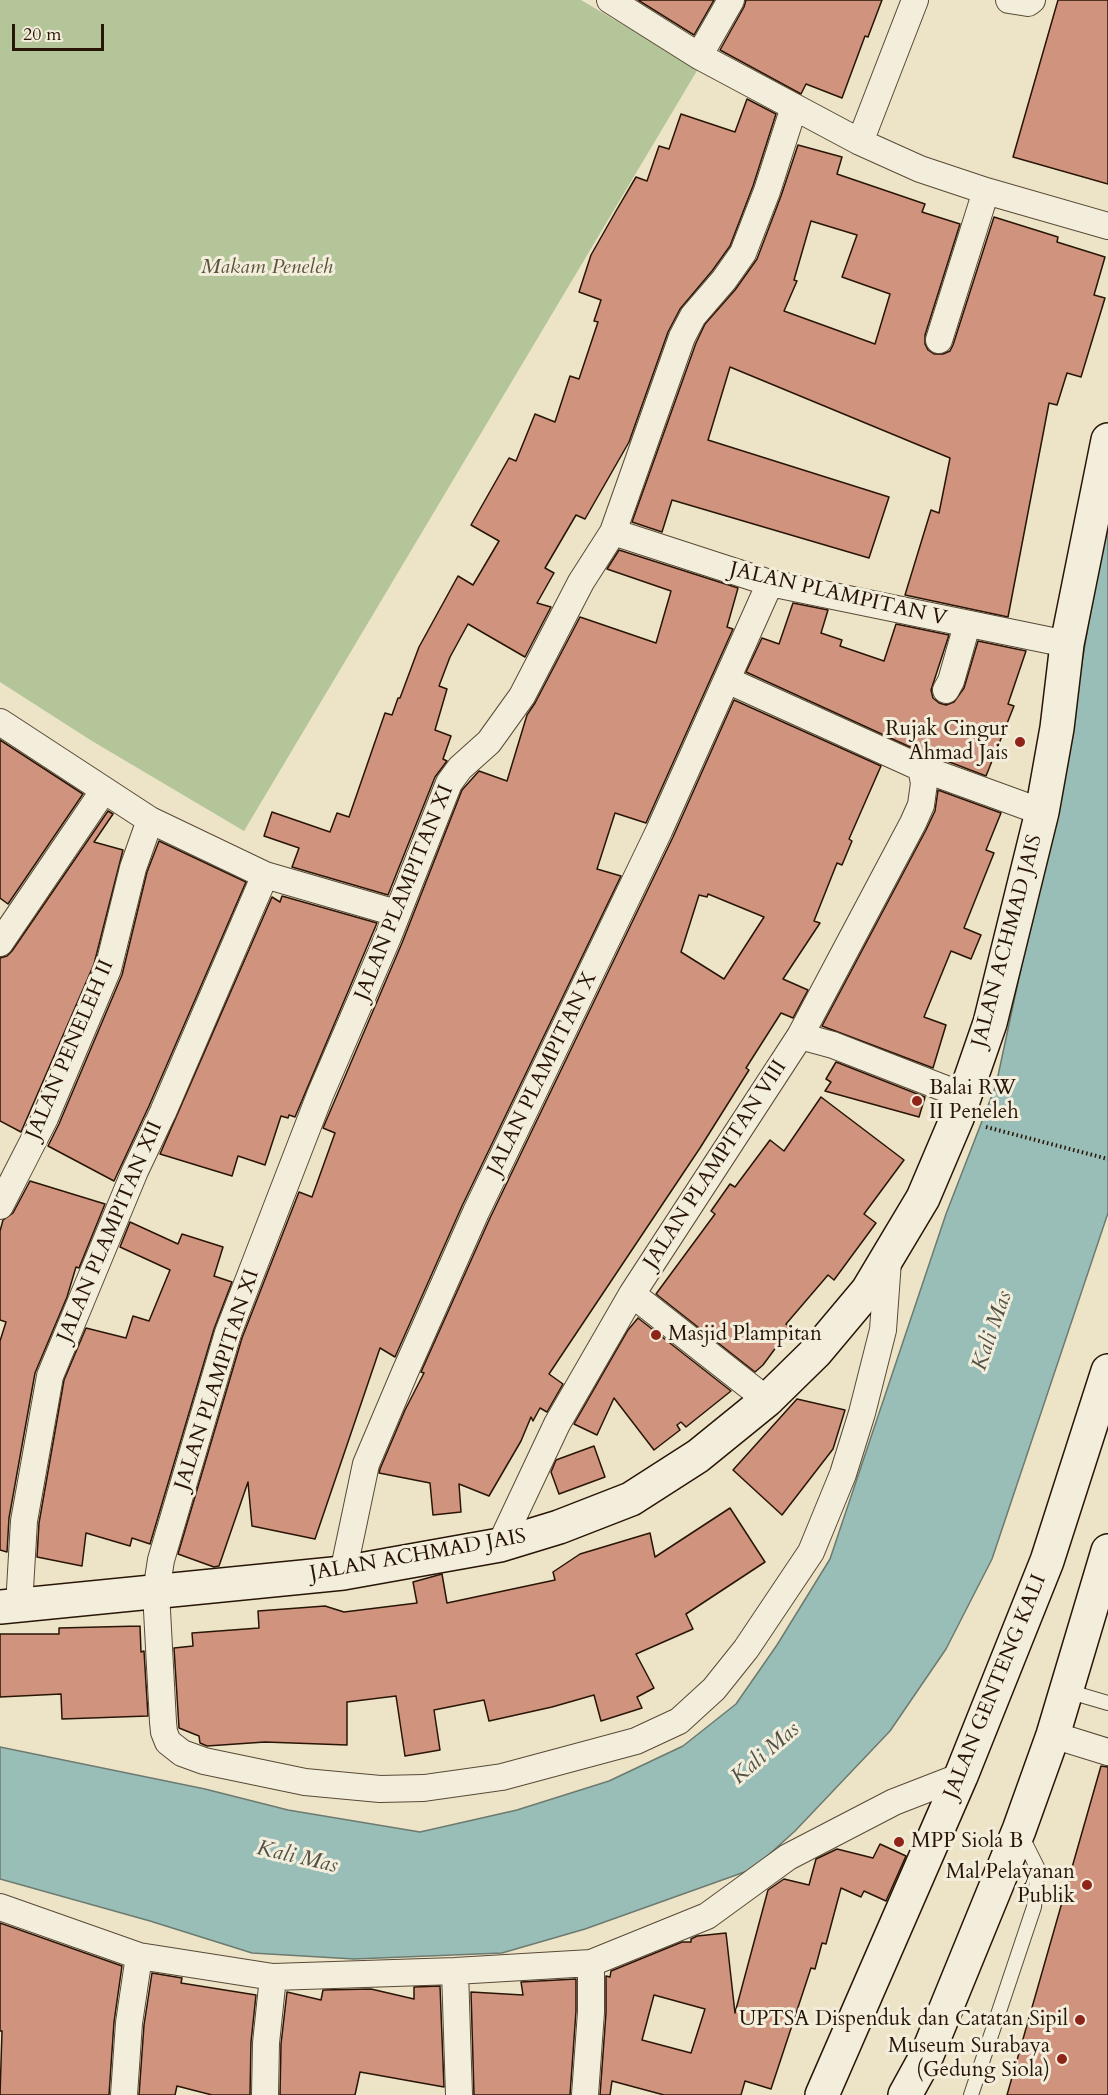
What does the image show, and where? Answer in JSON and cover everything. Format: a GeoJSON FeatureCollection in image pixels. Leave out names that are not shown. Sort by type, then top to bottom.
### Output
{"type":"FeatureCollection","features":[{"type":"Feature","properties":{"kind":"street"},"geometry":{"type":"LineString","coordinates":[[610,0],[699,56],[860,142],[920,170],[1108,226]]}},
{"type":"Feature","properties":{"kind":"street"},"geometry":{"type":"LineString","coordinates":[[699,56],[731,0]]}},
{"type":"Feature","properties":{"kind":"street"},"geometry":{"type":"LineString","coordinates":[[860,142],[915,0]]}},
{"type":"Feature","properties":{"kind":"street"},"geometry":{"type":"LineString","coordinates":[[1009,0],[1028,3],[1032,0]]}},
{"type":"Feature","properties":{"kind":"street","name":"JALAN PLAMPITAN XI"},"geometry":{"type":"LineString","coordinates":[[794,107],[743,253],[724,280],[693,316],[682,337],[613,532],[581,582],[522,696],[489,742],[460,768],[449,783],[388,937],[320,1095],[228,1333],[161,1560],[156,1592],[164,1732],[168,1742],[175,1748],[204,1761],[305,1782],[380,1789],[424,1788],[502,1777],[636,1741],[680,1721],[714,1689],[746,1649],[811,1552],[843,1474],[862,1413],[883,1330],[888,1257]]}},
{"type":"Feature","properties":{"kind":"street"},"geometry":{"type":"LineString","coordinates":[[939,340],[986,191]]}},
{"type":"Feature","properties":{"kind":"street","name":"JALAN ACHMAD JAIS"},"geometry":{"type":"LineString","coordinates":[[9,1606],[343,1574],[501,1545],[560,1527],[631,1499],[698,1456],[766,1400],[816,1352],[868,1290],[923,1198],[957,1118],[990,1023],[1041,812],[1057,728],[1067,644],[1108,440]]}},
{"type":"Feature","properties":{"kind":"street","name":"JALAN PLAMPITAN V"},"geometry":{"type":"LineString","coordinates":[[613,532],[770,583],[1067,644]]}},
{"type":"Feature","properties":{"kind":"street","name":"JALAN PLAMPITAN X"},"geometry":{"type":"LineString","coordinates":[[343,1574],[366,1464],[405,1372],[476,1212],[659,831],[770,583]]}},
{"type":"Feature","properties":{"kind":"street"},"geometry":{"type":"LineString","coordinates":[[946,690],[951,681],[968,625]]}},
{"type":"Feature","properties":{"kind":"street"},"geometry":{"type":"LineString","coordinates":[[727,680],[921,768],[1041,812]]}},
{"type":"Feature","properties":{"kind":"street"},"geometry":{"type":"LineString","coordinates":[[0,722],[150,820],[265,874],[396,913]]}},
{"type":"Feature","properties":{"kind":"street","name":"JALAN PLAMPITAN VIII"},"geometry":{"type":"LineString","coordinates":[[501,1545],[557,1424],[632,1294],[800,1036],[914,823],[921,805],[924,783],[921,768]]}},
{"type":"Feature","properties":{"kind":"street"},"geometry":{"type":"LineString","coordinates":[[0,944],[104,790]]}},
{"type":"Feature","properties":{"kind":"street","name":"JALAN PENELEH II"},"geometry":{"type":"LineString","coordinates":[[0,1206],[45,1118],[108,969],[133,868],[150,820]]}},
{"type":"Feature","properties":{"kind":"street","name":"JALAN PLAMPITAN XII"},"geometry":{"type":"LineString","coordinates":[[9,1606],[50,1376],[135,1171],[163,1112],[265,874]]}},
{"type":"Feature","properties":{"kind":"street"},"geometry":{"type":"LineString","coordinates":[[800,1036],[833,1045],[964,1096]]}},
{"type":"Feature","properties":{"kind":"street"},"geometry":{"type":"LineString","coordinates":[[632,1294],[766,1400]]}},
{"type":"Feature","properties":{"kind":"street","name":"JALAN GENTENG KALI"},"geometry":{"type":"LineString","coordinates":[[822,2095],[961,1776],[1047,1561],[1108,1371]]}},
{"type":"Feature","properties":{"kind":"street"},"geometry":{"type":"LineString","coordinates":[[905,2095],[927,2055],[1019,1830],[1053,1735],[1108,1551]]}},
{"type":"Feature","properties":{"kind":"street"},"geometry":{"type":"LineString","coordinates":[[1053,1735],[1108,1752]]}},
{"type":"Feature","properties":{"kind":"street"},"geometry":{"type":"LineString","coordinates":[[0,1907],[139,1956],[273,1977],[455,1971],[591,1963],[707,1916],[788,1857],[894,1802],[961,1776]]}},
{"type":"Feature","properties":{"kind":"street"},"geometry":{"type":"LineString","coordinates":[[124,2095],[129,2023],[139,1956]]}},
{"type":"Feature","properties":{"kind":"street"},"geometry":{"type":"LineString","coordinates":[[585,2095],[591,2012],[591,1963]]}},
{"type":"Feature","properties":{"kind":"street"},"geometry":{"type":"LineString","coordinates":[[455,1971],[459,2095]]}},
{"type":"Feature","properties":{"kind":"street"},"geometry":{"type":"LineString","coordinates":[[265,2095],[266,2043],[273,1977]]}},
{"type":"Feature","properties":{"kind":"street"},"geometry":{"type":"LineString","coordinates":[[921,2095],[927,2055]]}},
{"type":"Feature","properties":{"kind":"lane"},"geometry":{"type":"LineString","coordinates":[[1067,1691],[1108,1703]]}},
{"type":"Feature","properties":{"kind":"lane"},"geometry":{"type":"LineString","coordinates":[[971,2095],[1034,1907],[1038,1869],[1019,1830]]}},
{"type":"Feature","properties":{"kind":"path"},"geometry":{"type":"LineString","coordinates":[[985,1127],[1108,1159]]}},
{"type":"Feature","properties":{"kind":"green space","name":"Makam Peneleh"},"geometry":{"type":"Polygon","coordinates":[[[0,0],[581,0],[698,69],[244,831],[92,741],[0,682],[0,0]]]}},
{"type":"Feature","properties":{"kind":"water","name":"Kali Mas"},"geometry":{"type":"Polygon","coordinates":[[[1108,508],[1108,1213],[992,1559],[946,1649],[890,1731],[795,1831],[753,1869],[585,1929],[502,1953],[354,1959],[252,1953],[150,1921],[0,1879],[0,1747],[205,1789],[288,1810],[420,1832],[517,1810],[609,1781],[683,1746],[736,1704],[777,1645],[830,1559],[946,1214],[996,1085],[1065,763],[1108,508]]]}},
{"type":"Feature","properties":{"kind":"building"},"geometry":{"type":"Polygon","coordinates":[[[638,0],[714,0],[694,35],[638,0]]]}},
{"type":"Feature","properties":{"kind":"building"},"geometry":{"type":"Polygon","coordinates":[[[746,0],[882,0],[868,37],[865,36],[842,98],[806,84],[801,94],[720,50],[746,0]]]}},
{"type":"Feature","properties":{"kind":"building"},"geometry":{"type":"Polygon","coordinates":[[[1058,0],[1108,0],[1108,184],[1013,157],[1058,0]]]}},
{"type":"Feature","properties":{"kind":"building"},"geometry":{"type":"Polygon","coordinates":[[[747,99],[776,114],[753,186],[730,246],[680,309],[668,332],[629,442],[585,519],[576,515],[545,568],[554,573],[537,603],[551,607],[525,657],[468,624],[450,657],[439,686],[447,689],[435,730],[451,736],[443,759],[447,761],[435,777],[388,895],[292,867],[299,848],[264,836],[272,812],[330,832],[337,813],[349,817],[385,713],[392,715],[419,647],[458,576],[473,585],[499,541],[471,525],[509,458],[516,461],[535,414],[555,422],[570,376],[579,379],[598,322],[594,321],[601,300],[579,292],[591,255],[636,177],[647,181],[659,146],[669,149],[681,114],[735,132],[747,99]]]}},
{"type":"Feature","properties":{"kind":"building"},"geometry":{"type":"Polygon","coordinates":[[[798,145],[842,157],[837,174],[925,204],[922,212],[960,224],[925,335],[925,344],[934,354],[950,351],[953,345],[994,217],[1058,237],[1057,242],[1105,257],[1094,295],[1105,298],[1081,377],[1067,373],[1057,405],[1049,403],[1008,617],[905,595],[931,510],[939,513],[950,458],[730,367],[708,440],[889,497],[869,558],[672,500],[662,532],[632,522],[696,343],[705,324],[735,290],[757,259],[798,145]],[[811,221],[794,280],[797,281],[784,311],[875,344],[890,294],[842,277],[857,235],[811,221]]]}},
{"type":"Feature","properties":{"kind":"building"},"geometry":{"type":"Polygon","coordinates":[[[619,550],[738,588],[727,627],[733,629],[646,823],[615,813],[597,869],[621,876],[462,1206],[395,1357],[380,1348],[315,1539],[252,1526],[248,1482],[219,1566],[214,1567],[178,1554],[242,1338],[299,1192],[312,1197],[335,1133],[323,1128],[402,943],[462,790],[479,771],[507,781],[527,715],[580,617],[656,643],[671,591],[607,569],[619,550]]]}},
{"type":"Feature","properties":{"kind":"building"},"geometry":{"type":"Polygon","coordinates":[[[793,603],[828,610],[821,633],[842,640],[840,646],[884,661],[896,624],[949,635],[931,690],[933,698],[946,705],[954,702],[964,688],[978,641],[1026,651],[1008,704],[1014,706],[986,776],[910,747],[746,672],[762,638],[779,644],[793,603]]]}},
{"type":"Feature","properties":{"kind":"building"},"geometry":{"type":"Polygon","coordinates":[[[734,700],[881,766],[849,839],[852,841],[842,865],[837,863],[814,921],[820,923],[783,979],[808,990],[793,1018],[781,1013],[746,1068],[749,1070],[700,1148],[549,1374],[563,1384],[547,1412],[540,1408],[533,1421],[531,1417],[521,1441],[489,1496],[459,1484],[461,1512],[433,1515],[430,1483],[379,1473],[380,1469],[490,1218],[673,837],[734,700]],[[708,894],[707,897],[699,895],[681,952],[724,979],[764,917],[708,894]]]}},
{"type":"Feature","properties":{"kind":"building"},"geometry":{"type":"Polygon","coordinates":[[[0,740],[83,794],[8,904],[0,898],[0,740]]]}},
{"type":"Feature","properties":{"kind":"building"},"geometry":{"type":"Polygon","coordinates":[[[938,790],[1001,813],[986,850],[994,853],[964,928],[981,935],[971,959],[951,951],[924,1017],[946,1025],[933,1068],[822,1026],[926,830],[935,811],[938,790]]]}},
{"type":"Feature","properties":{"kind":"building"},"geometry":{"type":"Polygon","coordinates":[[[108,811],[113,814],[94,842],[123,850],[94,964],[21,1132],[0,1121],[0,958],[12,951],[108,811]]]}},
{"type":"Feature","properties":{"kind":"building"},"geometry":{"type":"Polygon","coordinates":[[[159,841],[246,882],[114,1181],[48,1146],[122,975],[147,872],[159,841]]]}},
{"type":"Feature","properties":{"kind":"building"},"geometry":{"type":"Polygon","coordinates":[[[282,896],[377,923],[295,1117],[281,1116],[265,1165],[238,1156],[232,1176],[160,1154],[272,897],[280,902],[282,896]]]}},
{"type":"Feature","properties":{"kind":"building"},"geometry":{"type":"Polygon","coordinates":[[[836,1062],[925,1097],[919,1117],[825,1091],[831,1082],[826,1079],[836,1062]]]}},
{"type":"Feature","properties":{"kind":"building"},"geometry":{"type":"Polygon","coordinates":[[[821,1097],[904,1160],[864,1214],[876,1223],[834,1280],[828,1275],[786,1324],[791,1327],[763,1365],[755,1372],[656,1294],[715,1214],[711,1211],[730,1184],[735,1187],[770,1140],[784,1151],[821,1097]]]}},
{"type":"Feature","properties":{"kind":"building"},"geometry":{"type":"Polygon","coordinates":[[[30,1181],[105,1204],[79,1268],[76,1267],[67,1297],[35,1373],[9,1518],[7,1552],[0,1550],[0,1341],[6,1322],[0,1320],[0,1231],[3,1220],[13,1213],[30,1181]]]}},
{"type":"Feature","properties":{"kind":"building"},"geometry":{"type":"Polygon","coordinates":[[[130,1222],[178,1244],[182,1234],[223,1247],[214,1276],[232,1282],[214,1329],[150,1544],[132,1538],[130,1546],[86,1533],[82,1566],[37,1557],[39,1523],[64,1380],[86,1328],[126,1338],[133,1316],[149,1321],[170,1270],[120,1247],[130,1222]]]}},
{"type":"Feature","properties":{"kind":"building"},"geometry":{"type":"Polygon","coordinates":[[[638,1318],[731,1391],[686,1427],[681,1422],[677,1425],[680,1430],[654,1450],[614,1398],[597,1435],[574,1424],[628,1330],[638,1318]]]}},
{"type":"Feature","properties":{"kind":"building"},"geometry":{"type":"Polygon","coordinates":[[[797,1399],[845,1410],[833,1449],[782,1515],[733,1470],[797,1399]]]}},
{"type":"Feature","properties":{"kind":"building"},"geometry":{"type":"Polygon","coordinates":[[[594,1446],[605,1477],[559,1494],[551,1472],[556,1460],[594,1446]]]}},
{"type":"Feature","properties":{"kind":"building"},"geometry":{"type":"Polygon","coordinates":[[[730,1508],[765,1562],[686,1614],[693,1629],[636,1654],[654,1688],[637,1697],[642,1708],[601,1721],[594,1695],[489,1721],[484,1700],[434,1710],[440,1750],[405,1756],[396,1696],[347,1702],[347,1745],[265,1742],[207,1746],[200,1743],[199,1736],[179,1728],[174,1648],[193,1646],[192,1633],[259,1628],[258,1611],[325,1606],[344,1612],[417,1603],[413,1582],[442,1574],[447,1603],[555,1580],[553,1572],[580,1554],[650,1533],[655,1557],[730,1508]]]}},
{"type":"Feature","properties":{"kind":"building"},"geometry":{"type":"Polygon","coordinates":[[[140,1626],[148,1716],[62,1719],[61,1694],[0,1697],[0,1634],[59,1634],[59,1628],[140,1626]]]}},
{"type":"Feature","properties":{"kind":"building"},"geometry":{"type":"Polygon","coordinates":[[[1101,1766],[1108,1767],[1108,2095],[1007,2095],[1101,1766]]]}},
{"type":"Feature","properties":{"kind":"building"},"geometry":{"type":"Polygon","coordinates":[[[880,1844],[906,1856],[886,1901],[864,1891],[861,1897],[841,1888],[826,1944],[822,1943],[815,1969],[811,1968],[771,2089],[745,2081],[741,2095],[664,2095],[612,2081],[610,2095],[600,2095],[606,2013],[606,1976],[610,1977],[611,1971],[682,1942],[691,1942],[691,1939],[697,1936],[726,1933],[735,2013],[768,1890],[784,1879],[809,1885],[816,1859],[837,1849],[873,1858],[880,1844]],[[654,1995],[642,2040],[691,2053],[705,2009],[654,1995]]]}},
{"type":"Feature","properties":{"kind":"building"},"geometry":{"type":"Polygon","coordinates":[[[0,1923],[122,1966],[114,2022],[109,2095],[0,2095],[2,2031],[0,2031],[0,1923]]]}},
{"type":"Feature","properties":{"kind":"building"},"geometry":{"type":"Polygon","coordinates":[[[152,1973],[182,1978],[181,1983],[256,1995],[251,2042],[250,2095],[212,2095],[177,2086],[175,2095],[139,2095],[144,2025],[152,1973]]]}},
{"type":"Feature","properties":{"kind":"building"},"geometry":{"type":"Polygon","coordinates":[[[576,1979],[570,2095],[474,2095],[471,1992],[523,1995],[521,1982],[576,1979]]]}},
{"type":"Feature","properties":{"kind":"building"},"geometry":{"type":"Polygon","coordinates":[[[440,1986],[444,2087],[360,2072],[355,2095],[280,2095],[281,2044],[287,1992],[321,2000],[323,1990],[371,1989],[414,1999],[414,1987],[440,1986]]]}},
{"type":"Feature","properties":{"kind":"place","name":"Rujak Cingur Ahmad Jais"},"geometry":{"type":"Point","coordinates":[1020,742]}},
{"type":"Feature","properties":{"kind":"place","name":"Balai RW II Peneleh"},"geometry":{"type":"Point","coordinates":[917,1101]}},
{"type":"Feature","properties":{"kind":"place","name":"Masjid Plampitan"},"geometry":{"type":"Point","coordinates":[656,1335]}},
{"type":"Feature","properties":{"kind":"place","name":"MPP Siola B"},"geometry":{"type":"Point","coordinates":[899,1842]}},
{"type":"Feature","properties":{"kind":"place","name":"Mal Pelayanan Publik"},"geometry":{"type":"Point","coordinates":[1087,1885]}},
{"type":"Feature","properties":{"kind":"place","name":"UPTSA Dispenduk dan Catatan Sipil"},"geometry":{"type":"Point","coordinates":[1080,2020]}},
{"type":"Feature","properties":{"kind":"place","name":"Museum Surabaya (Gedung Siola)"},"geometry":{"type":"Point","coordinates":[1062,2059]}}]}
